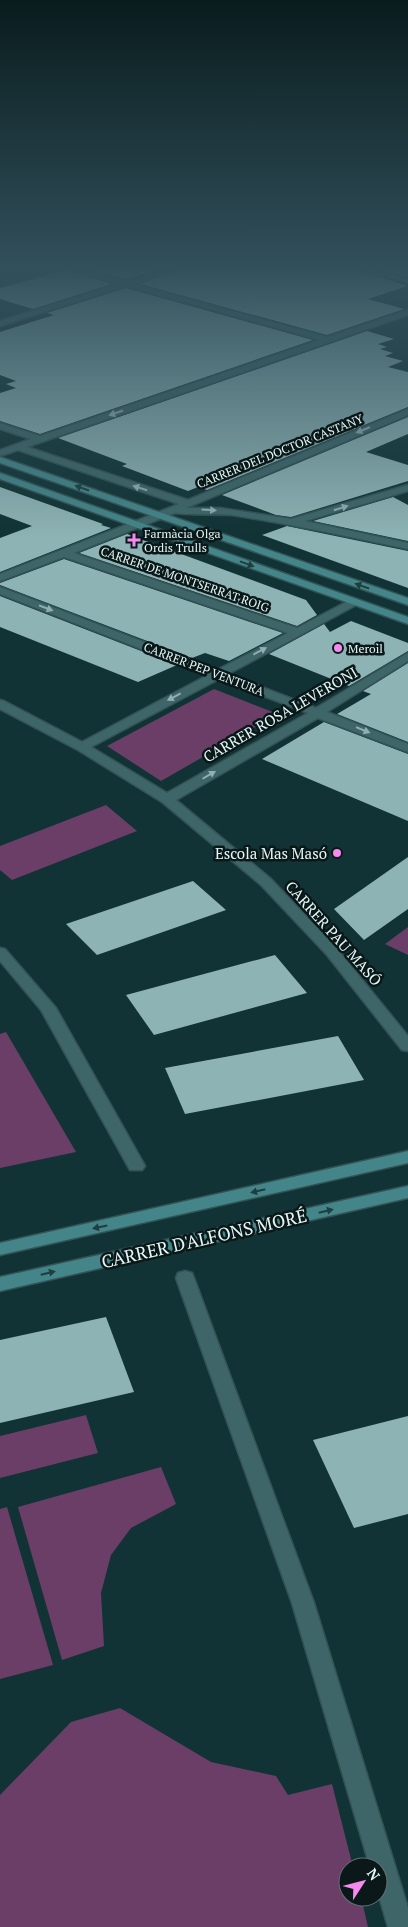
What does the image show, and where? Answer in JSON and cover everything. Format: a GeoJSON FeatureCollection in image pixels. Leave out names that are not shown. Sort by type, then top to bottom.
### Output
{"type":"FeatureCollection","features":[{"type":"Feature","properties":{"kind":"main road"},"geometry":{"type":"LineString","coordinates":[[0,460],[408,602]]}},
{"type":"Feature","properties":{"kind":"main road"},"geometry":{"type":"LineString","coordinates":[[0,476],[408,621]]}},
{"type":"Feature","properties":{"kind":"main road","name":"CARRER D'ALFONS MORÉ"},"geometry":{"type":"LineString","coordinates":[[0,1249],[408,1157]]}},
{"type":"Feature","properties":{"kind":"main road","name":"CARRER D'ALFONS MORÉ"},"geometry":{"type":"LineString","coordinates":[[0,1284],[408,1192]]}},
{"type":"Feature","properties":{"kind":"street"},"geometry":{"type":"LineString","coordinates":[[0,453],[276,358]]}},
{"type":"Feature","properties":{"kind":"street","name":"CARRER DEL DOCTOR CASTANY"},"geometry":{"type":"LineString","coordinates":[[161,515],[408,412]]}},
{"type":"Feature","properties":{"kind":"street"},"geometry":{"type":"LineString","coordinates":[[391,419],[408,424]]}},
{"type":"Feature","properties":{"kind":"street"},"geometry":{"type":"LineString","coordinates":[[0,426],[40,439]]}},
{"type":"Feature","properties":{"kind":"street"},"geometry":{"type":"LineString","coordinates":[[18,447],[187,503]]}},
{"type":"Feature","properties":{"kind":"street"},"geometry":{"type":"LineString","coordinates":[[294,522],[408,488]]}},
{"type":"Feature","properties":{"kind":"street"},"geometry":{"type":"LineString","coordinates":[[0,578],[135,524],[161,515],[198,509],[294,522],[408,546]]}},
{"type":"Feature","properties":{"kind":"street","name":"CARRER DE MONTSERRAT ROIG"},"geometry":{"type":"LineString","coordinates":[[64,553],[297,632]]}},
{"type":"Feature","properties":{"kind":"street","name":"CARRER PEP VENTURA"},"geometry":{"type":"LineString","coordinates":[[0,590],[408,748]]}},
{"type":"Feature","properties":{"kind":"street"},"geometry":{"type":"LineString","coordinates":[[82,747],[354,602]]}},
{"type":"Feature","properties":{"kind":"street","name":"CARRER ROSA LEVERONI"},"geometry":{"type":"LineString","coordinates":[[166,799],[319,712],[408,656]]}},
{"type":"Feature","properties":{"kind":"street","name":"CARRER PAU MASÓ"},"geometry":{"type":"LineString","coordinates":[[0,704],[82,747],[166,799],[266,882],[332,952],[408,1046]]}},
{"type":"Feature","properties":{"kind":"street"},"geometry":{"type":"LineString","coordinates":[[0,952],[53,1016],[136,1166]]}},
{"type":"Feature","properties":{"kind":"street"},"geometry":{"type":"LineString","coordinates":[[185,1278],[303,1603],[401,1927]]}},
{"type":"Feature","properties":{"kind":"shaded area"},"geometry":{"type":"Polygon","coordinates":[[[214,689],[278,714],[161,781],[107,746],[214,689]]]}},
{"type":"Feature","properties":{"kind":"shaded area"},"geometry":{"type":"Polygon","coordinates":[[[106,805],[137,831],[12,880],[0,870],[0,846],[106,805]]]}},
{"type":"Feature","properties":{"kind":"shaded area"},"geometry":{"type":"Polygon","coordinates":[[[408,927],[408,955],[385,944],[408,927]]]}},
{"type":"Feature","properties":{"kind":"shaded area"},"geometry":{"type":"Polygon","coordinates":[[[6,1032],[76,1152],[0,1168],[0,1034],[6,1032]]]}},
{"type":"Feature","properties":{"kind":"shaded area"},"geometry":{"type":"Polygon","coordinates":[[[86,1415],[98,1453],[0,1478],[0,1436],[86,1415]]]}},
{"type":"Feature","properties":{"kind":"shaded area"},"geometry":{"type":"Polygon","coordinates":[[[161,1467],[176,1504],[131,1528],[111,1555],[101,1593],[104,1646],[62,1660],[18,1507],[161,1467]]]}},
{"type":"Feature","properties":{"kind":"shaded area"},"geometry":{"type":"Polygon","coordinates":[[[7,1507],[53,1665],[0,1679],[0,1509],[7,1507]]]}},
{"type":"Feature","properties":{"kind":"shaded area"},"geometry":{"type":"Polygon","coordinates":[[[120,1708],[211,1762],[276,1776],[288,1795],[332,1784],[350,1857],[338,1857],[338,1907],[363,1907],[368,1927],[0,1927],[0,1795],[71,1722],[120,1708]]]}},
{"type":"Feature","properties":{"kind":"building"},"geometry":{"type":"Polygon","coordinates":[[[0,358],[261,358],[40,434],[0,421],[0,393],[16,388],[6,384],[16,381],[0,375],[0,358]]]}},
{"type":"Feature","properties":{"kind":"building"},"geometry":{"type":"Polygon","coordinates":[[[289,358],[392,358],[403,361],[388,367],[408,372],[408,407],[207,490],[198,487],[188,491],[122,466],[127,464],[58,438],[289,358]]]}},
{"type":"Feature","properties":{"kind":"building"},"geometry":{"type":"Polygon","coordinates":[[[408,417],[408,434],[366,452],[408,465],[408,481],[291,517],[276,515],[222,495],[408,417]]]}},
{"type":"Feature","properties":{"kind":"building"},"geometry":{"type":"Polygon","coordinates":[[[0,487],[111,528],[0,572],[0,538],[32,526],[0,514],[0,487]]]}},
{"type":"Feature","properties":{"kind":"building"},"geometry":{"type":"Polygon","coordinates":[[[393,497],[408,505],[408,541],[313,521],[393,497]]]}},
{"type":"Feature","properties":{"kind":"building"},"geometry":{"type":"Polygon","coordinates":[[[287,526],[408,551],[408,588],[262,535],[287,526]]]}},
{"type":"Feature","properties":{"kind":"building"},"geometry":{"type":"Polygon","coordinates":[[[127,534],[306,600],[317,615],[297,626],[79,553],[127,534]]]}},
{"type":"Feature","properties":{"kind":"building"},"geometry":{"type":"Polygon","coordinates":[[[64,559],[283,633],[229,661],[205,653],[192,658],[0,585],[0,583],[64,559]]]}},
{"type":"Feature","properties":{"kind":"building"},"geometry":{"type":"Polygon","coordinates":[[[0,596],[177,665],[138,682],[0,627],[0,596]]]}},
{"type":"Feature","properties":{"kind":"building"},"geometry":{"type":"Polygon","coordinates":[[[351,621],[408,643],[408,651],[349,686],[269,654],[324,624],[330,632],[351,621]]]}},
{"type":"Feature","properties":{"kind":"building"},"geometry":{"type":"Polygon","coordinates":[[[408,663],[408,742],[337,714],[371,694],[363,691],[408,663]]]}},
{"type":"Feature","properties":{"kind":"building"},"geometry":{"type":"Polygon","coordinates":[[[324,722],[408,754],[408,821],[262,759],[324,722]]]}},
{"type":"Feature","properties":{"kind":"building"},"geometry":{"type":"Polygon","coordinates":[[[408,857],[408,909],[364,940],[334,909],[408,857]]]}},
{"type":"Feature","properties":{"kind":"building"},"geometry":{"type":"Polygon","coordinates":[[[193,881],[226,910],[97,955],[66,924],[193,881]]]}},
{"type":"Feature","properties":{"kind":"building"},"geometry":{"type":"Polygon","coordinates":[[[275,955],[307,993],[154,1035],[126,995],[275,955]]]}},
{"type":"Feature","properties":{"kind":"building"},"geometry":{"type":"Polygon","coordinates":[[[338,1036],[364,1080],[185,1114],[165,1068],[338,1036]]]}},
{"type":"Feature","properties":{"kind":"building"},"geometry":{"type":"Polygon","coordinates":[[[106,1317],[134,1392],[0,1423],[0,1340],[106,1317]]]}},
{"type":"Feature","properties":{"kind":"building"},"geometry":{"type":"Polygon","coordinates":[[[408,1416],[408,1514],[354,1528],[313,1440],[408,1416]]]}},
{"type":"Feature","properties":{"kind":"place","name":"Farmàcia Olga Ordis Trulls"},"geometry":{"type":"Point","coordinates":[134,540]}},
{"type":"Feature","properties":{"kind":"place","name":"Meroil"},"geometry":{"type":"Point","coordinates":[338,648]}},
{"type":"Feature","properties":{"kind":"place","name":"Escola Mas Masó"},"geometry":{"type":"Point","coordinates":[337,853]}}]}
